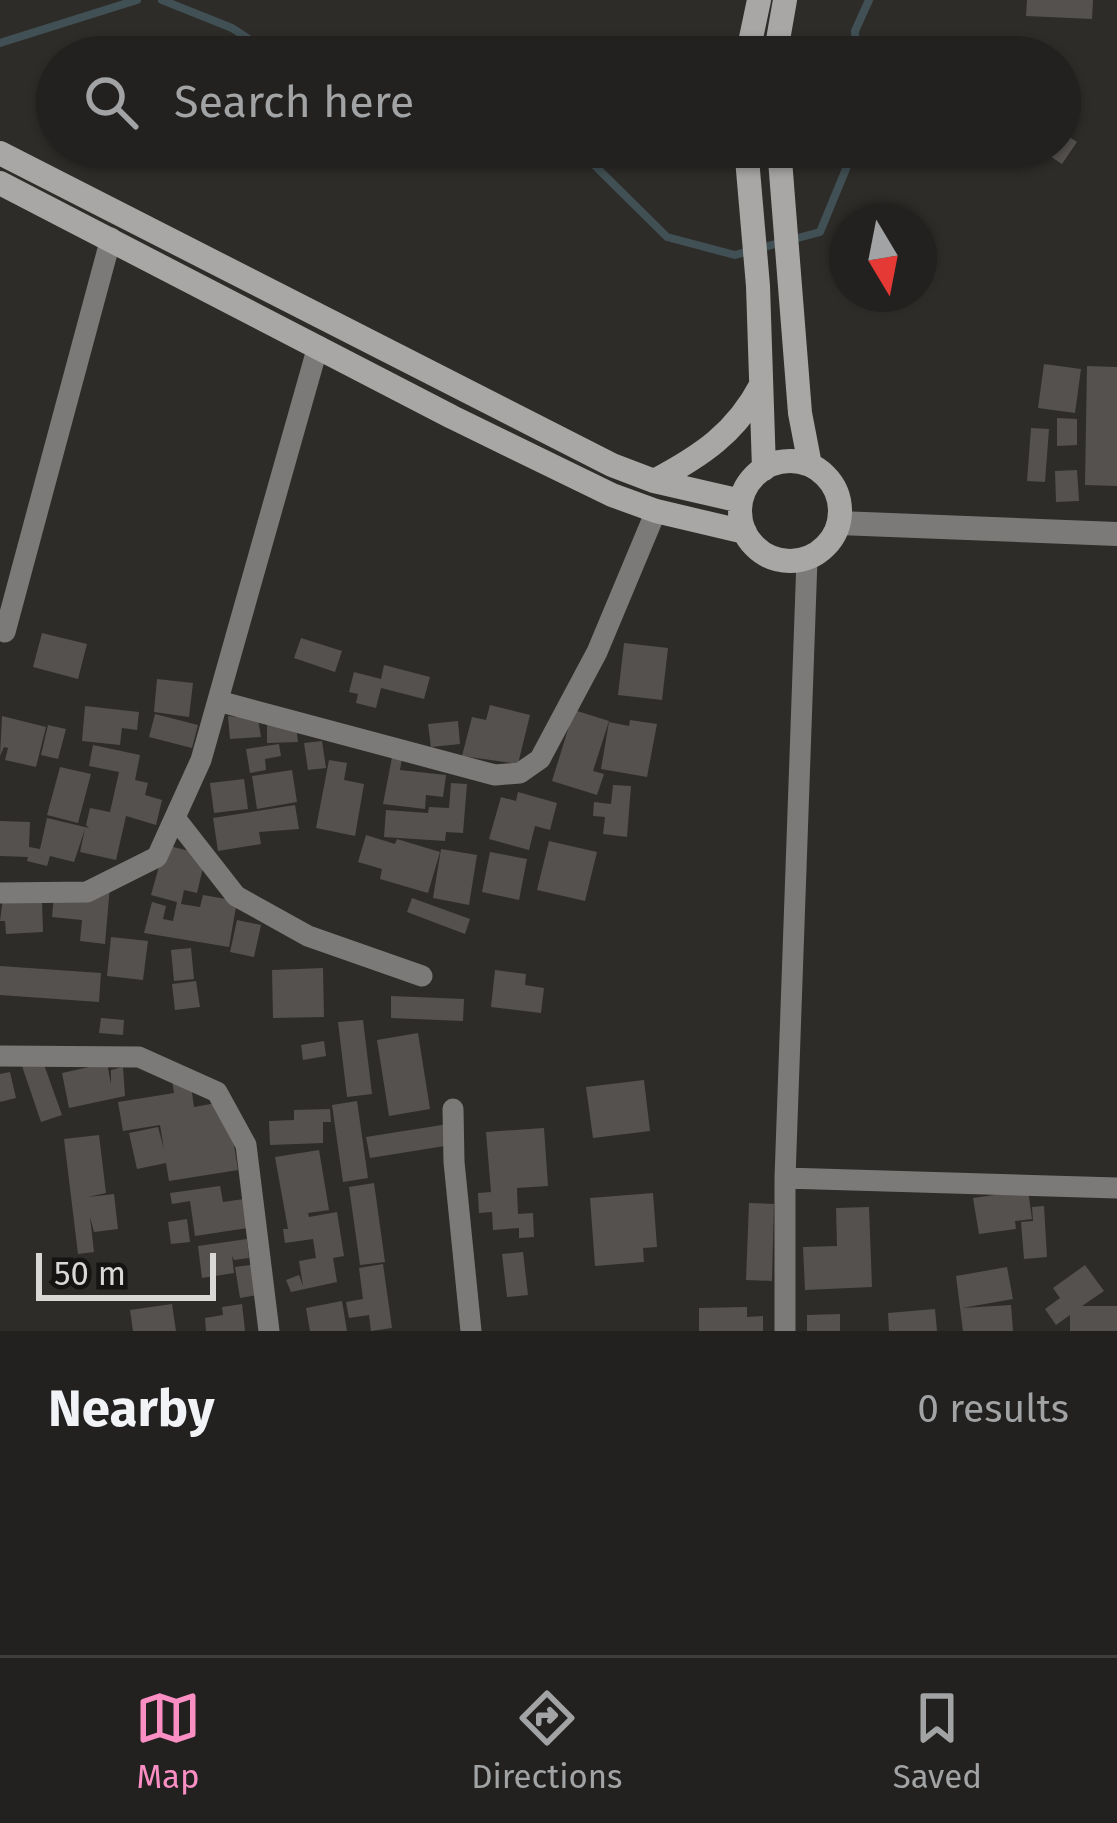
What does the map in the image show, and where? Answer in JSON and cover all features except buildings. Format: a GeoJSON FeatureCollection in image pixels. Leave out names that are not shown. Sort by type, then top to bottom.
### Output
{"type":"FeatureCollection","features":[{"type":"Feature","properties":{"kind":"main road"},"geometry":{"type":"LineString","coordinates":[[751,36],[759,0]]}},
{"type":"Feature","properties":{"kind":"main road"},"geometry":{"type":"LineString","coordinates":[[779,36],[785,0]]}},
{"type":"Feature","properties":{"kind":"main road"},"geometry":{"type":"LineString","coordinates":[[0,153],[612,465],[654,481],[741,501]]}},
{"type":"Feature","properties":{"kind":"main road"},"geometry":{"type":"LineString","coordinates":[[747,168],[758,286],[764,469]]}},
{"type":"Feature","properties":{"kind":"main road"},"geometry":{"type":"LineString","coordinates":[[781,168],[800,413],[810,465]]}},
{"type":"Feature","properties":{"kind":"main road"},"geometry":{"type":"LineString","coordinates":[[0,182],[613,495],[656,511],[745,532]]}},
{"type":"Feature","properties":{"kind":"main road"},"geometry":{"type":"LineString","coordinates":[[654,481],[698,458],[727,435],[762,383]]}},
{"type":"Feature","properties":{"kind":"main road"},"geometry":{"type":"LineString","coordinates":[[787,461],[810,465],[835,489],[839,523],[821,551],[807,559],[778,560],[764,554],[745,532],[741,501],[764,469],[787,461]]}},
{"type":"Feature","properties":{"kind":"street"},"geometry":{"type":"LineString","coordinates":[[5,632],[111,238]]}},
{"type":"Feature","properties":{"kind":"street"},"geometry":{"type":"LineString","coordinates":[[0,893],[87,892],[157,857],[201,760],[318,346]]}},
{"type":"Feature","properties":{"kind":"street"},"geometry":{"type":"LineString","coordinates":[[218,701],[495,775],[520,773],[540,759],[586,671],[656,511]]}},
{"type":"Feature","properties":{"kind":"street"},"geometry":{"type":"LineString","coordinates":[[839,523],[1117,534]]}},
{"type":"Feature","properties":{"kind":"street"},"geometry":{"type":"LineString","coordinates":[[785,1331],[785,1178],[807,559]]}},
{"type":"Feature","properties":{"kind":"street"},"geometry":{"type":"LineString","coordinates":[[175,818],[236,896],[308,936],[422,976]]}},
{"type":"Feature","properties":{"kind":"street"},"geometry":{"type":"LineString","coordinates":[[0,1056],[139,1057],[217,1092],[246,1145],[269,1331]]}},
{"type":"Feature","properties":{"kind":"street"},"geometry":{"type":"LineString","coordinates":[[453,1109],[471,1331]]}},
{"type":"Feature","properties":{"kind":"street"},"geometry":{"type":"LineString","coordinates":[[785,1178],[1117,1188]]}},
{"type":"Feature","properties":{"kind":"waterway"},"geometry":{"type":"LineString","coordinates":[[0,43],[137,0]]}},
{"type":"Feature","properties":{"kind":"waterway"},"geometry":{"type":"LineString","coordinates":[[162,0],[244,36]]}},
{"type":"Feature","properties":{"kind":"waterway"},"geometry":{"type":"LineString","coordinates":[[855,36],[869,0]]}},
{"type":"Feature","properties":{"kind":"waterway"},"geometry":{"type":"LineString","coordinates":[[597,168],[667,237],[735,255],[779,243]]}},
{"type":"Feature","properties":{"kind":"waterway"},"geometry":{"type":"LineString","coordinates":[[794,239],[820,232],[846,168]]}}]}
